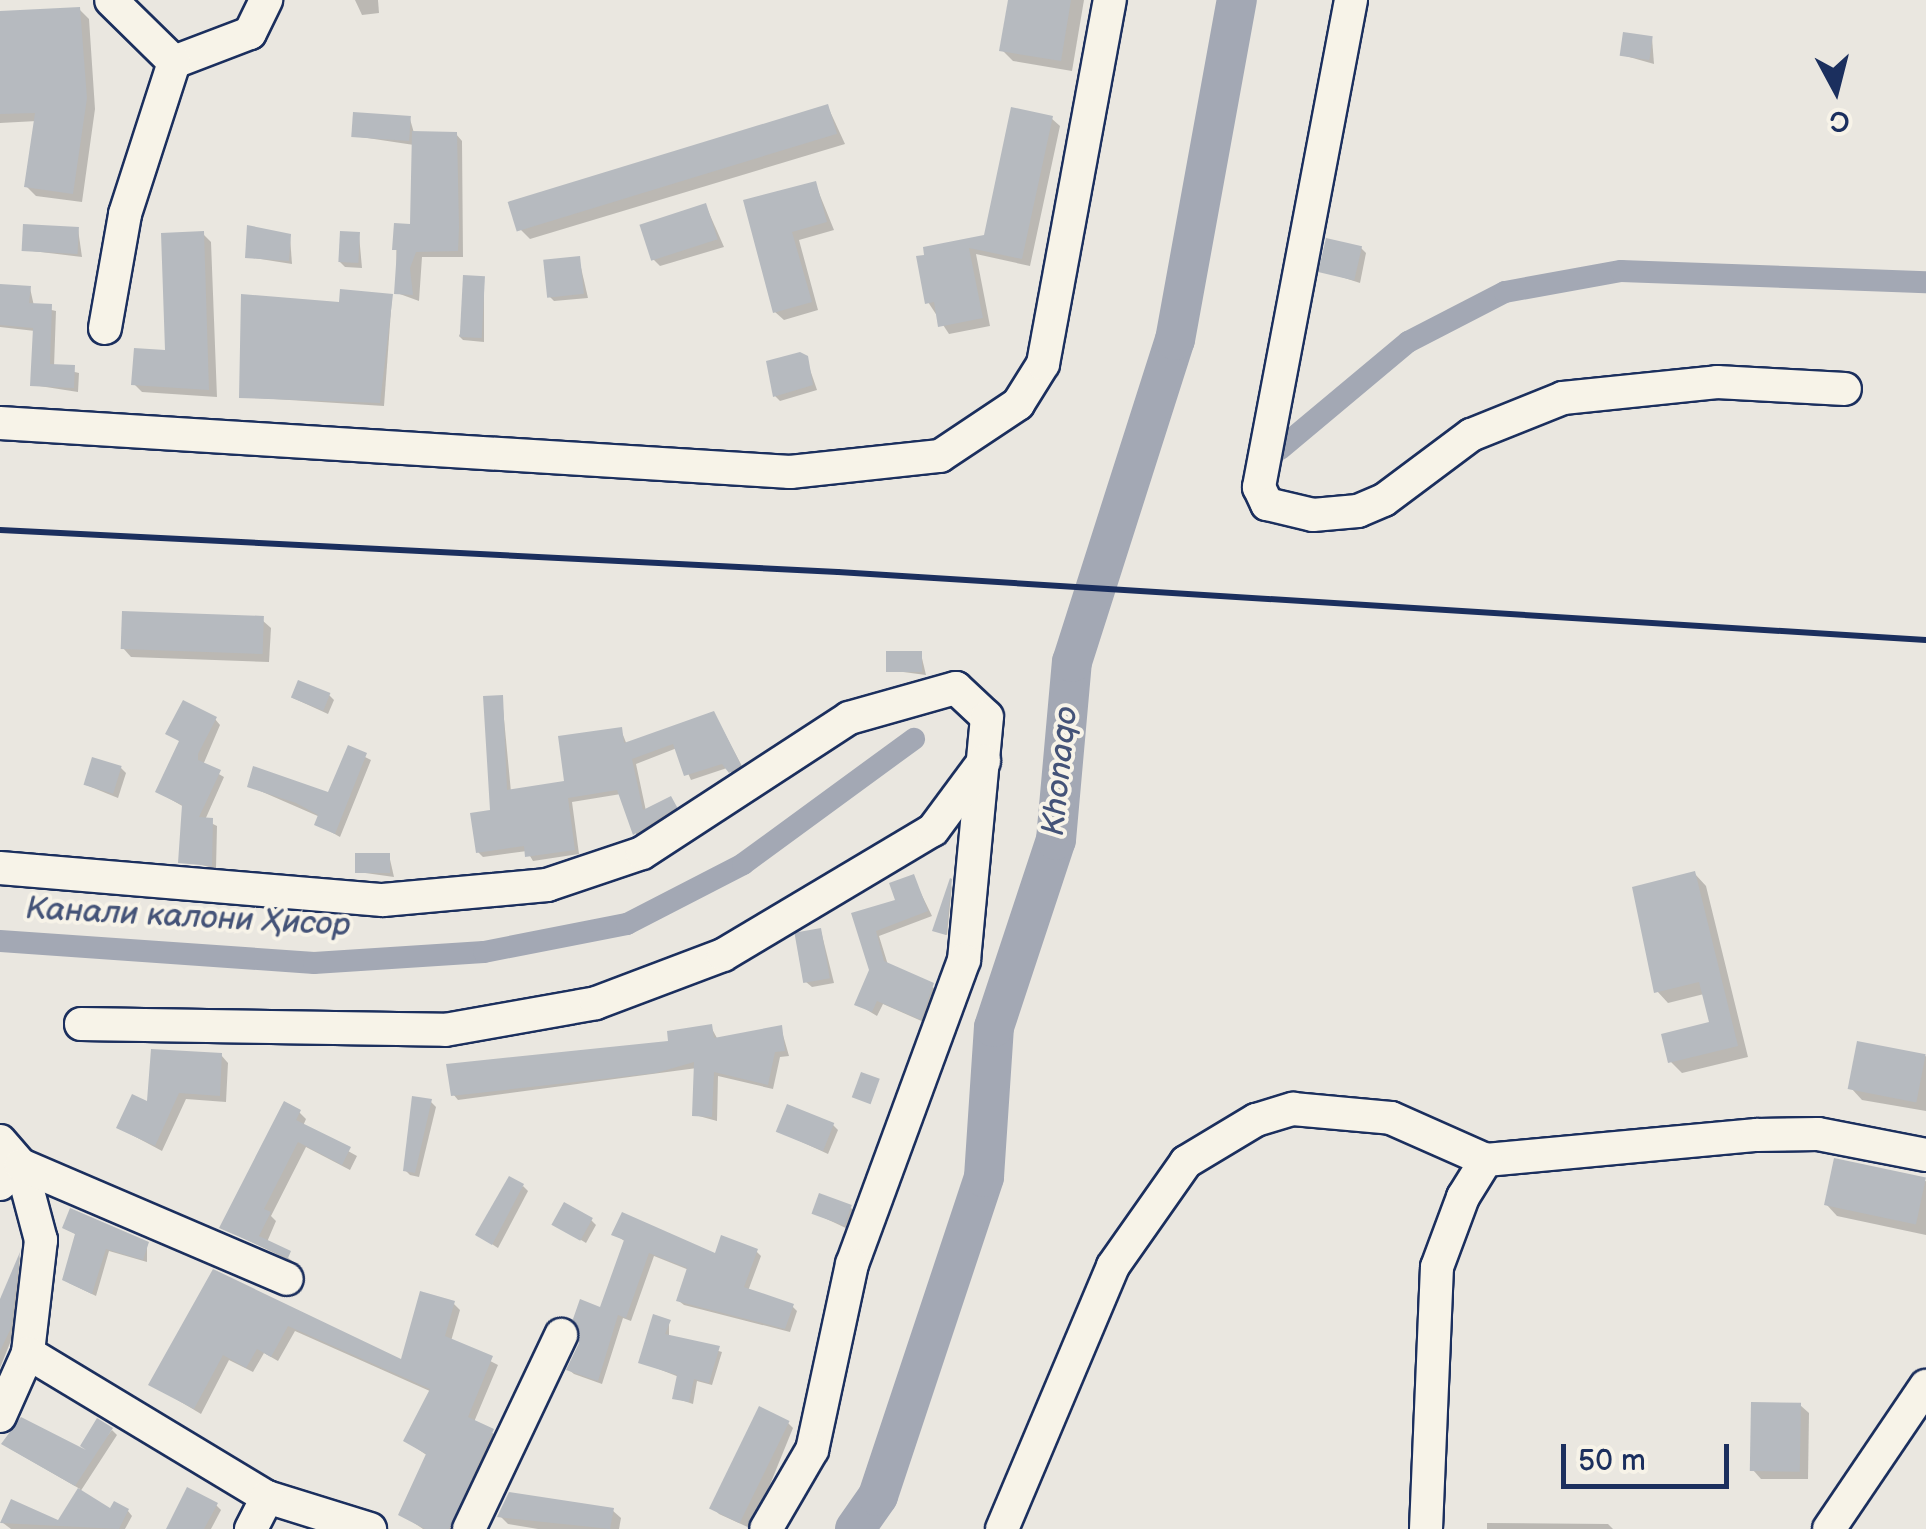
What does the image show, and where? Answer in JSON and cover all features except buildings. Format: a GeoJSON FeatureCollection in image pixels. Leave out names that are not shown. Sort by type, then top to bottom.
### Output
{"type":"FeatureCollection","features":[{"type":"Feature","properties":{"kind":"street"},"geometry":{"type":"LineString","coordinates":[[110,0],[174,62]]}},
{"type":"Feature","properties":{"kind":"street"},"geometry":{"type":"LineString","coordinates":[[174,62],[250,33],[266,0]]}},
{"type":"Feature","properties":{"kind":"street"},"geometry":{"type":"LineString","coordinates":[[0,423],[790,472],[940,456],[1018,404],[1043,364],[1110,0]]}},
{"type":"Feature","properties":{"kind":"street"},"geometry":{"type":"LineString","coordinates":[[1351,0],[1259,487],[1266,504],[1313,515],[1358,511],[1384,500],[1471,435],[1563,398],[1717,382],[1844,389]]}},
{"type":"Feature","properties":{"kind":"street"},"geometry":{"type":"LineString","coordinates":[[104,328],[125,214],[174,62]]}},
{"type":"Feature","properties":{"kind":"street"},"geometry":{"type":"LineString","coordinates":[[0,868],[382,900],[547,885],[642,853],[849,718],[956,688],[986,717],[986,758],[964,960],[852,1264],[812,1450],[766,1529]]}},
{"type":"Feature","properties":{"kind":"street"},"geometry":{"type":"LineString","coordinates":[[82,1024],[445,1030],[596,1003],[723,955],[933,830],[986,758]]}},
{"type":"Feature","properties":{"kind":"street"},"geometry":{"type":"LineString","coordinates":[[1002,1529],[1113,1266],[1202,1150],[1256,1120],[1293,1109],[1391,1118],[1486,1160],[1772,1134],[1818,1134],[1926,1155]]}},
{"type":"Feature","properties":{"kind":"street"},"geometry":{"type":"LineString","coordinates":[[1426,1529],[1437,1267],[1463,1196],[1486,1160]]}},
{"type":"Feature","properties":{"kind":"street"},"geometry":{"type":"LineString","coordinates":[[7,1163],[287,1279]]}},
{"type":"Feature","properties":{"kind":"street"},"geometry":{"type":"LineString","coordinates":[[0,1416],[28,1353],[41,1240],[7,1163]]}},
{"type":"Feature","properties":{"kind":"street"},"geometry":{"type":"LineString","coordinates":[[469,1529],[561,1335]]}},
{"type":"Feature","properties":{"kind":"street"},"geometry":{"type":"LineString","coordinates":[[28,1353],[268,1497],[370,1529]]}},
{"type":"Feature","properties":{"kind":"street"},"geometry":{"type":"LineString","coordinates":[[1829,1529],[1926,1386]]}},
{"type":"Feature","properties":{"kind":"street"},"geometry":{"type":"LineString","coordinates":[[251,1529],[268,1497]]}},
{"type":"Feature","properties":{"kind":"waterway","name":"Khonaqo"},"geometry":{"type":"LineString","coordinates":[[855,1529],[878,1496],[984,1177],[994,1027],[1056,840],[1072,662],[1175,340],[1237,0]]}},
{"type":"Feature","properties":{"kind":"waterway","name":"Канали калони Ҳисор"},"geometry":{"type":"LineString","coordinates":[[1280,449],[1408,342],[1505,292],[1621,271],[1926,282]]}},
{"type":"Feature","properties":{"kind":"waterway","name":"Канали калони Ҳисор"},"geometry":{"type":"LineString","coordinates":[[0,941],[314,963],[484,952],[627,924],[743,864],[914,739]]}},
{"type":"Feature","properties":{"kind":"railway"},"geometry":{"type":"LineString","coordinates":[[0,530],[838,572],[1926,640]]}}]}
